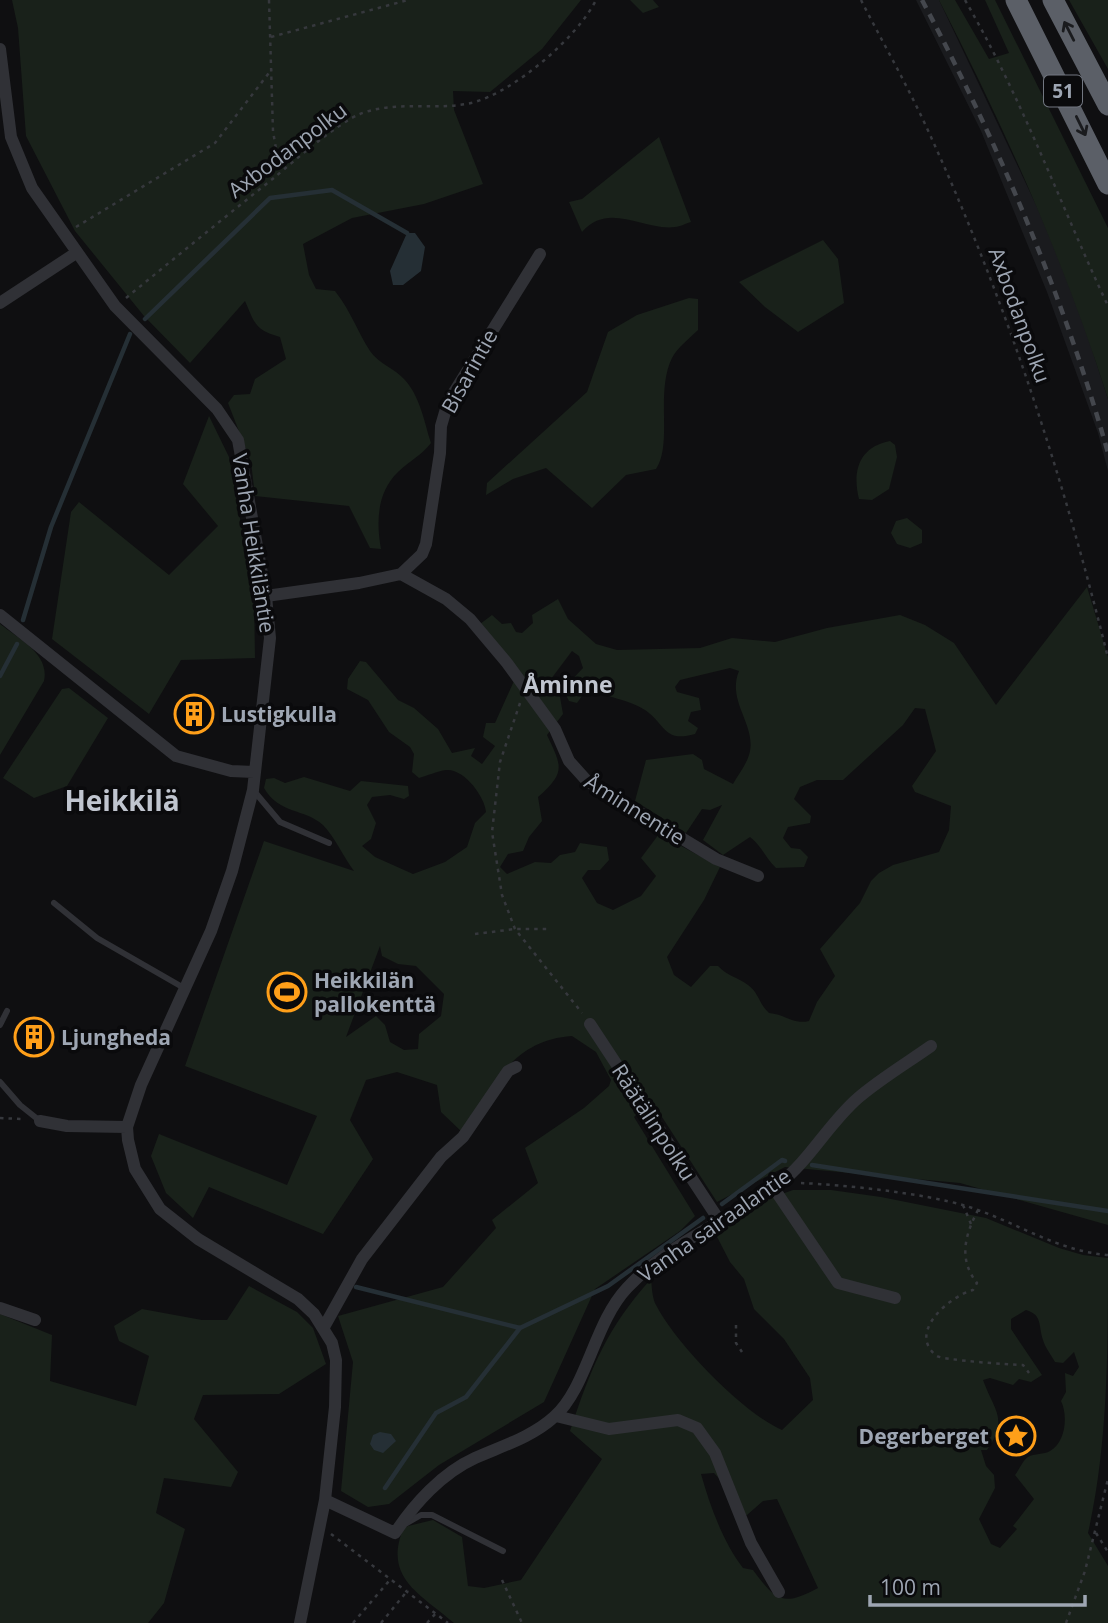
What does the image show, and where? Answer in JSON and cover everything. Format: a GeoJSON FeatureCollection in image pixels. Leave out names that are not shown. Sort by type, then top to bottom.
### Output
{"type":"FeatureCollection","features":[{"type":"Feature","properties":{"kind":"highway","name":"51"},"geometry":{"type":"LineString","coordinates":[[1016,0],[1108,184]]}},
{"type":"Feature","properties":{"kind":"highway","name":"51"},"geometry":{"type":"LineString","coordinates":[[1053,0],[1108,105]]}},
{"type":"Feature","properties":{"kind":"street","name":"Vanha Heikkiläntie"},"geometry":{"type":"LineString","coordinates":[[0,49],[9,124],[15,148],[33,188],[115,306],[205,396],[232,429],[237,440],[266,596],[270,638],[253,790],[232,871],[186,989],[141,1085],[127,1127],[135,1169],[160,1209],[198,1239],[298,1299],[324,1327],[336,1360],[330,1503],[300,1623]]}},
{"type":"Feature","properties":{"kind":"street"},"geometry":{"type":"LineString","coordinates":[[0,303],[76,253]]}},
{"type":"Feature","properties":{"kind":"street","name":"Bisarintie"},"geometry":{"type":"LineString","coordinates":[[401,574],[414,564],[426,544],[440,453],[441,426],[448,402],[540,254]]}},
{"type":"Feature","properties":{"kind":"street"},"geometry":{"type":"LineString","coordinates":[[266,596],[359,583],[401,574]]}},
{"type":"Feature","properties":{"kind":"street","name":"Åminnentie"},"geometry":{"type":"LineString","coordinates":[[401,574],[446,599],[470,619],[555,729],[569,761],[587,782],[716,859],[758,876]]}},
{"type":"Feature","properties":{"kind":"street"},"geometry":{"type":"LineString","coordinates":[[0,615],[176,756],[231,771],[254,772]]}},
{"type":"Feature","properties":{"kind":"street","name":"Räätälinpolku"},"geometry":{"type":"LineString","coordinates":[[590,1024],[719,1220]]}},
{"type":"Feature","properties":{"kind":"street","name":"Vanha sairaalantie"},"geometry":{"type":"LineString","coordinates":[[395,1533],[406,1516],[449,1474],[472,1459],[532,1432],[556,1416],[578,1381],[615,1301],[641,1274],[719,1220],[776,1185],[856,1099],[931,1046]]}},
{"type":"Feature","properties":{"kind":"street"},"geometry":{"type":"LineString","coordinates":[[324,1327],[362,1259],[441,1157],[463,1137],[508,1071],[516,1067]]}},
{"type":"Feature","properties":{"kind":"street"},"geometry":{"type":"LineString","coordinates":[[40,1121],[67,1126],[127,1127]]}},
{"type":"Feature","properties":{"kind":"street"},"geometry":{"type":"LineString","coordinates":[[776,1185],[838,1283],[895,1298]]}},
{"type":"Feature","properties":{"kind":"street"},"geometry":{"type":"LineString","coordinates":[[0,1308],[35,1320]]}},
{"type":"Feature","properties":{"kind":"street"},"geometry":{"type":"LineString","coordinates":[[556,1416],[609,1429],[678,1420],[697,1428],[715,1453],[751,1543],[779,1592]]}},
{"type":"Feature","properties":{"kind":"street"},"geometry":{"type":"LineString","coordinates":[[330,1503],[395,1533]]}},
{"type":"Feature","properties":{"kind":"lane"},"geometry":{"type":"LineString","coordinates":[[253,790],[280,822],[329,843]]}},
{"type":"Feature","properties":{"kind":"lane"},"geometry":{"type":"LineString","coordinates":[[54,903],[121,953],[186,989]]}},
{"type":"Feature","properties":{"kind":"lane"},"geometry":{"type":"LineString","coordinates":[[0,1025],[7,1011]]}},
{"type":"Feature","properties":{"kind":"lane"},"geometry":{"type":"LineString","coordinates":[[0,1082],[20,1105],[40,1121]]}},
{"type":"Feature","properties":{"kind":"lane"},"geometry":{"type":"LineString","coordinates":[[395,1533],[421,1514],[432,1515],[503,1551]]}},
{"type":"Feature","properties":{"kind":"path"},"geometry":{"type":"LineString","coordinates":[[269,0],[273,131],[276,149],[288,166]]}},
{"type":"Feature","properties":{"kind":"path"},"geometry":{"type":"LineString","coordinates":[[271,37],[408,0]]}},
{"type":"Feature","properties":{"kind":"path","name":"Axbodanpolku"},"geometry":{"type":"LineString","coordinates":[[115,306],[288,166],[360,114],[399,107],[471,103],[500,91],[552,53],[590,12],[596,0]]}},
{"type":"Feature","properties":{"kind":"path","name":"Axbodanpolku"},"geometry":{"type":"LineString","coordinates":[[860,0],[930,135],[981,254],[1044,424],[1108,658]]}},
{"type":"Feature","properties":{"kind":"path"},"geometry":{"type":"LineString","coordinates":[[965,0],[997,55],[1027,119],[1108,306]]}},
{"type":"Feature","properties":{"kind":"path"},"geometry":{"type":"LineString","coordinates":[[71,230],[215,143],[272,69]]}},
{"type":"Feature","properties":{"kind":"path"},"geometry":{"type":"LineString","coordinates":[[525,688],[500,762],[492,832],[502,895],[515,929],[590,1024]]}},
{"type":"Feature","properties":{"kind":"path"},"geometry":{"type":"LineString","coordinates":[[475,934],[515,929],[547,929]]}},
{"type":"Feature","properties":{"kind":"path"},"geometry":{"type":"LineString","coordinates":[[776,1185],[878,1191],[962,1205],[1073,1249],[1108,1255]]}},
{"type":"Feature","properties":{"kind":"path"},"geometry":{"type":"LineString","coordinates":[[962,1205],[971,1224]]}},
{"type":"Feature","properties":{"kind":"path"},"geometry":{"type":"LineString","coordinates":[[978,1210],[965,1237],[965,1256],[970,1274],[977,1283],[973,1290],[961,1293],[930,1322],[926,1335],[929,1346],[938,1357],[958,1362],[983,1360],[1023,1365],[1029,1373]]}},
{"type":"Feature","properties":{"kind":"path"},"geometry":{"type":"LineString","coordinates":[[736,1325],[736,1343],[742,1352]]}},
{"type":"Feature","properties":{"kind":"path"},"geometry":{"type":"LineString","coordinates":[[1066,1623],[1096,1533],[1108,1479]]}},
{"type":"Feature","properties":{"kind":"path"},"geometry":{"type":"LineString","coordinates":[[330,1503],[328,1532],[449,1623]]}},
{"type":"Feature","properties":{"kind":"path"},"geometry":{"type":"LineString","coordinates":[[1096,1533],[1108,1552]]}},
{"type":"Feature","properties":{"kind":"path"},"geometry":{"type":"LineString","coordinates":[[353,1623],[390,1580]]}},
{"type":"Feature","properties":{"kind":"path"},"geometry":{"type":"LineString","coordinates":[[502,1580],[522,1623]]}},
{"type":"Feature","properties":{"kind":"path"},"geometry":{"type":"LineString","coordinates":[[381,1623],[408,1591]]}},
{"type":"Feature","properties":{"kind":"path"},"geometry":{"type":"LineString","coordinates":[[428,1623],[436,1613]]}},
{"type":"Feature","properties":{"kind":"shaded area"},"geometry":{"type":"Polygon","coordinates":[[[12,0],[581,0],[542,49],[490,92],[453,91],[454,110],[483,184],[424,204],[352,218],[303,244],[309,275],[316,289],[335,291],[370,351],[400,375],[409,386],[421,409],[431,443],[398,472],[386,489],[379,518],[381,549],[370,548],[349,506],[255,496],[251,462],[228,403],[234,395],[250,394],[255,379],[286,359],[280,337],[265,332],[257,325],[245,301],[190,363],[144,316],[75,231],[26,136],[18,28],[12,0]]]}},
{"type":"Feature","properties":{"kind":"shaded area"},"geometry":{"type":"Polygon","coordinates":[[[630,0],[653,0],[659,7],[643,13],[630,0]]]}},
{"type":"Feature","properties":{"kind":"shaded area"},"geometry":{"type":"Polygon","coordinates":[[[916,0],[939,0],[1038,209],[1076,300],[1108,399],[1108,471],[1098,433],[1047,292],[981,131],[916,0]]]}},
{"type":"Feature","properties":{"kind":"shaded area"},"geometry":{"type":"Polygon","coordinates":[[[939,0],[955,0],[989,59],[1009,53],[985,0],[995,0],[1108,228],[1108,399],[1072,296],[1032,196],[939,0]]]}},
{"type":"Feature","properties":{"kind":"shaded area"},"geometry":{"type":"Polygon","coordinates":[[[1069,0],[1108,0],[1108,69],[1069,0]]]}},
{"type":"Feature","properties":{"kind":"shaded area"},"geometry":{"type":"Polygon","coordinates":[[[659,137],[691,222],[677,227],[663,227],[627,219],[603,219],[592,223],[582,232],[569,202],[582,199],[659,137]]]}},
{"type":"Feature","properties":{"kind":"shaded area"},"geometry":{"type":"Polygon","coordinates":[[[407,233],[415,233],[425,247],[421,271],[403,285],[393,285],[390,271],[407,233]]]}},
{"type":"Feature","properties":{"kind":"shaded area"},"geometry":{"type":"Polygon","coordinates":[[[823,240],[838,259],[844,303],[798,332],[765,307],[739,282],[823,240]]]}},
{"type":"Feature","properties":{"kind":"shaded area"},"geometry":{"type":"Polygon","coordinates":[[[689,298],[698,299],[698,330],[674,354],[667,372],[663,446],[656,469],[626,475],[592,508],[546,468],[513,479],[486,495],[487,483],[587,392],[608,332],[637,315],[689,298]]]}},
{"type":"Feature","properties":{"kind":"shaded area"},"geometry":{"type":"Polygon","coordinates":[[[209,416],[229,457],[254,597],[255,658],[181,660],[149,714],[52,639],[71,512],[79,502],[169,575],[218,526],[183,484],[209,416]]]}},
{"type":"Feature","properties":{"kind":"shaded area"},"geometry":{"type":"Polygon","coordinates":[[[890,441],[895,445],[897,457],[889,489],[872,500],[859,499],[857,479],[860,462],[871,449],[890,441]]]}},
{"type":"Feature","properties":{"kind":"shaded area"},"geometry":{"type":"Polygon","coordinates":[[[907,518],[922,530],[922,543],[910,548],[897,544],[891,533],[896,521],[907,518]]]}},
{"type":"Feature","properties":{"kind":"shaded area"},"geometry":{"type":"Polygon","coordinates":[[[1087,587],[1108,657],[1108,1225],[960,1183],[785,1167],[717,1202],[651,1100],[634,1117],[695,1216],[680,1231],[595,1289],[544,1402],[439,1465],[389,1504],[368,1507],[341,1491],[353,1362],[338,1316],[443,1287],[496,1228],[492,1220],[538,1183],[525,1148],[584,1108],[609,1086],[611,1080],[596,1052],[572,1036],[551,1039],[519,1056],[506,1069],[462,1132],[441,1112],[437,1085],[397,1072],[366,1080],[350,1120],[373,1159],[323,1234],[209,1187],[193,1218],[166,1193],[151,1156],[159,1134],[287,1185],[317,1116],[185,1066],[264,841],[354,871],[323,825],[270,797],[264,788],[266,779],[274,778],[285,783],[304,777],[350,791],[361,781],[408,786],[409,796],[404,799],[390,795],[372,797],[367,805],[376,823],[371,839],[362,846],[375,857],[413,874],[445,862],[467,847],[475,823],[486,812],[478,792],[460,774],[446,770],[419,778],[412,772],[414,754],[410,747],[389,732],[368,700],[347,689],[348,679],[360,661],[366,662],[398,700],[414,708],[438,729],[452,753],[475,748],[471,756],[482,764],[495,746],[483,737],[486,723],[495,723],[514,681],[480,624],[492,615],[502,624],[511,623],[516,632],[522,633],[533,623],[532,615],[558,599],[568,619],[596,644],[617,650],[700,648],[732,638],[775,642],[827,628],[900,615],[925,625],[954,643],[996,705],[1087,587]],[[572,651],[551,679],[560,697],[563,714],[547,735],[559,769],[553,781],[538,797],[542,821],[529,837],[523,851],[508,854],[500,867],[507,874],[535,862],[551,863],[560,855],[575,852],[580,843],[607,847],[609,860],[600,870],[588,870],[582,878],[597,903],[613,910],[641,896],[656,876],[641,858],[659,834],[720,867],[704,900],[667,957],[674,975],[691,987],[710,966],[718,966],[752,988],[769,1013],[799,1022],[809,1021],[817,1002],[835,976],[820,949],[860,903],[871,881],[879,873],[893,865],[939,852],[949,830],[951,806],[915,792],[912,786],[936,751],[925,709],[915,708],[903,725],[843,780],[817,780],[800,787],[794,799],[811,816],[810,823],[788,827],[783,838],[791,848],[800,849],[808,857],[804,867],[776,868],[750,837],[723,855],[703,840],[722,805],[710,810],[702,809],[686,833],[635,801],[646,760],[693,754],[702,760],[704,769],[733,784],[748,759],[751,744],[736,693],[739,671],[730,668],[680,680],[675,687],[677,692],[699,698],[701,710],[691,712],[688,721],[698,728],[695,734],[677,736],[666,731],[645,710],[625,701],[587,689],[577,703],[569,701],[563,689],[583,668],[579,656],[572,651]],[[380,946],[346,1037],[376,1016],[385,1025],[390,1042],[404,1050],[418,1049],[419,1034],[441,1016],[444,994],[416,966],[398,964],[382,956],[380,946]]]}},
{"type":"Feature","properties":{"kind":"shaded area"},"geometry":{"type":"Polygon","coordinates":[[[0,624],[38,655],[45,671],[44,681],[0,755],[0,624]]]}},
{"type":"Feature","properties":{"kind":"shaded area"},"geometry":{"type":"Polygon","coordinates":[[[69,688],[108,718],[67,786],[34,798],[3,778],[62,689],[69,688]]]}},
{"type":"Feature","properties":{"kind":"shaded area"},"geometry":{"type":"Polygon","coordinates":[[[793,1190],[831,1190],[881,1197],[986,1218],[1059,1248],[1108,1258],[1103,1432],[1088,1533],[1108,1566],[1108,1623],[454,1623],[408,1583],[401,1572],[398,1559],[398,1545],[404,1527],[433,1520],[462,1537],[468,1586],[484,1588],[521,1580],[602,1459],[570,1431],[593,1368],[611,1332],[651,1279],[655,1302],[679,1339],[712,1376],[749,1409],[782,1430],[813,1400],[810,1378],[784,1339],[754,1309],[744,1279],[730,1262],[714,1231],[749,1211],[748,1206],[793,1190]],[[1026,1310],[1011,1319],[1011,1329],[1042,1375],[1031,1382],[1019,1379],[1013,1385],[990,1378],[983,1380],[995,1407],[998,1422],[994,1439],[987,1450],[981,1450],[986,1466],[994,1475],[995,1488],[979,1519],[991,1544],[1000,1548],[1017,1529],[1013,1526],[1034,1499],[1015,1475],[1028,1457],[1048,1452],[1059,1441],[1065,1421],[1061,1401],[1066,1392],[1065,1373],[1073,1376],[1079,1367],[1074,1352],[1063,1363],[1055,1362],[1044,1343],[1038,1318],[1026,1310]],[[714,1473],[701,1474],[718,1523],[743,1568],[753,1570],[768,1589],[781,1598],[796,1598],[818,1588],[777,1499],[763,1501],[747,1515],[734,1514],[725,1485],[714,1473]]]}},
{"type":"Feature","properties":{"kind":"shaded area"},"geometry":{"type":"Polygon","coordinates":[[[249,1286],[297,1312],[313,1328],[326,1364],[279,1394],[203,1395],[194,1419],[238,1472],[231,1487],[164,1478],[156,1513],[185,1529],[164,1603],[148,1623],[0,1623],[0,1314],[52,1335],[50,1381],[136,1406],[149,1356],[119,1341],[114,1326],[142,1309],[202,1320],[227,1320],[249,1286]]]}},
{"type":"Feature","properties":{"kind":"shaded area"},"geometry":{"type":"Polygon","coordinates":[[[380,1432],[391,1434],[396,1441],[383,1453],[374,1450],[370,1444],[373,1435],[380,1432]]]}},
{"type":"Feature","properties":{"kind":"waterway"},"geometry":{"type":"LineString","coordinates":[[145,319],[270,198],[332,190],[407,233]]}},
{"type":"Feature","properties":{"kind":"waterway"},"geometry":{"type":"LineString","coordinates":[[23,620],[51,527],[130,334]]}},
{"type":"Feature","properties":{"kind":"waterway"},"geometry":{"type":"LineString","coordinates":[[0,676],[17,644]]}},
{"type":"Feature","properties":{"kind":"waterway"},"geometry":{"type":"LineString","coordinates":[[722,1204],[782,1160],[785,1161]]}},
{"type":"Feature","properties":{"kind":"waterway"},"geometry":{"type":"LineString","coordinates":[[812,1165],[1108,1211]]}},
{"type":"Feature","properties":{"kind":"waterway"},"geometry":{"type":"LineString","coordinates":[[356,1287],[520,1328],[608,1286],[703,1218]]}},
{"type":"Feature","properties":{"kind":"waterway"},"geometry":{"type":"LineString","coordinates":[[385,1488],[436,1413],[466,1397],[520,1328]]}},
{"type":"Feature","properties":{"kind":"railway"},"geometry":{"type":"LineString","coordinates":[[922,0],[977,109],[1027,222],[1071,337],[1108,453]]}},
{"type":"Feature","properties":{"kind":"place","name":"Lustigkulla"},"geometry":{"type":"Point","coordinates":[194,714]}},
{"type":"Feature","properties":{"kind":"place","name":"Heikkilän pallokenttä"},"geometry":{"type":"Point","coordinates":[287,992]}},
{"type":"Feature","properties":{"kind":"place","name":"Ljungheda"},"geometry":{"type":"Point","coordinates":[34,1037]}},
{"type":"Feature","properties":{"kind":"place","name":"Degerberget"},"geometry":{"type":"Point","coordinates":[1016,1436]}},
{"type":"Feature","properties":{"kind":"district","name":"Åminne"},"geometry":{"type":"Point","coordinates":[568,684]}},
{"type":"Feature","properties":{"kind":"district","name":"Heikkilä"},"geometry":{"type":"Point","coordinates":[122,800]}}]}
